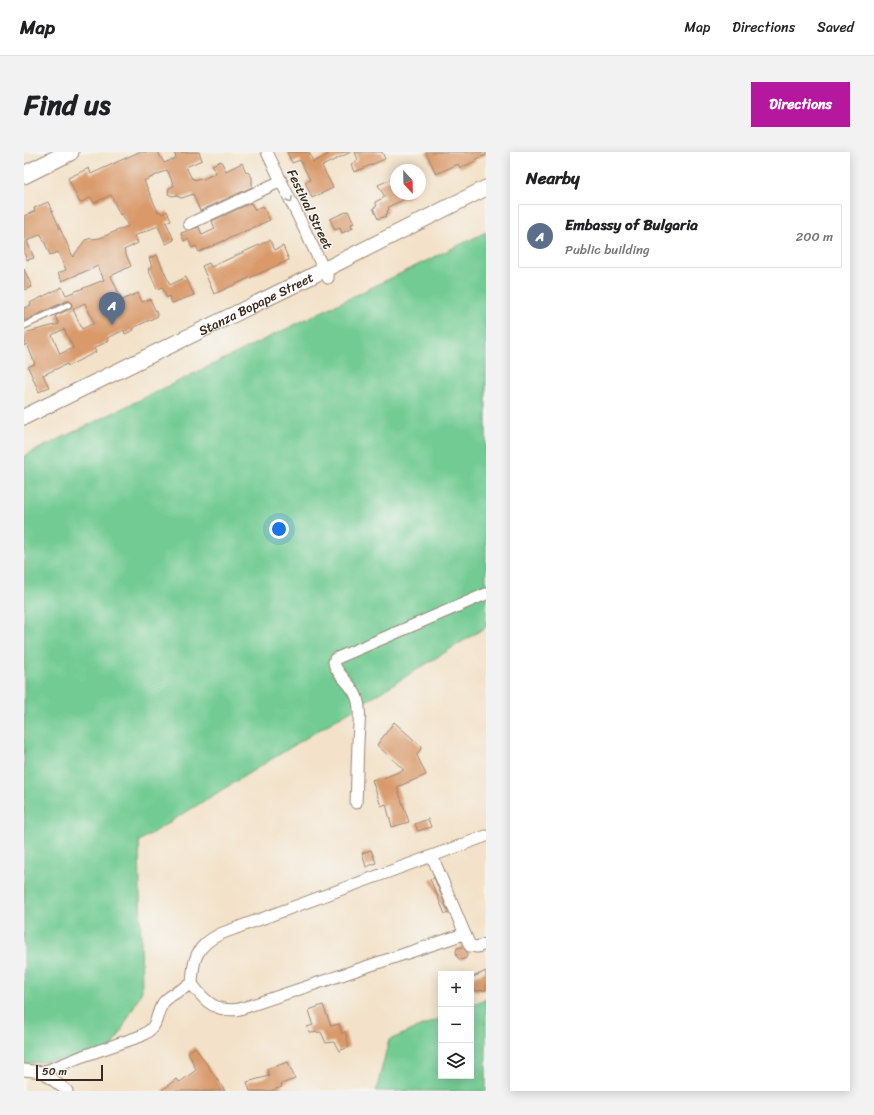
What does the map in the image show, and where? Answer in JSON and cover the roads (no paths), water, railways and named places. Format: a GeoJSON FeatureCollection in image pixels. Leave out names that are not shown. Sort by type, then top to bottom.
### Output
{"type":"FeatureCollection","features":[{"type":"Feature","properties":{"kind":"main road"},"geometry":{"type":"LineString","coordinates":[[24,175],[70,152]]}},
{"type":"Feature","properties":{"kind":"main road","name":"Stanza Bopape Street"},"geometry":{"type":"LineString","coordinates":[[326,273],[486,188]]}},
{"type":"Feature","properties":{"kind":"main road","name":"Stanza Bopape Street"},"geometry":{"type":"LineString","coordinates":[[26,417],[486,198]]}},
{"type":"Feature","properties":{"kind":"street","name":"Festival Street"},"geometry":{"type":"LineString","coordinates":[[267,152],[326,273]]}},
{"type":"Feature","properties":{"kind":"street"},"geometry":{"type":"LineString","coordinates":[[189,224],[281,181]]}},
{"type":"Feature","properties":{"kind":"street"},"geometry":{"type":"LineString","coordinates":[[356,803],[360,714],[357,698],[348,681],[336,668],[334,662],[335,659],[486,594]]}},
{"type":"Feature","properties":{"kind":"street"},"geometry":{"type":"LineString","coordinates":[[464,934],[240,1009],[223,1010],[215,1007],[201,996],[192,984],[193,965],[198,952],[203,944],[211,938],[226,931],[486,836]]}},
{"type":"Feature","properties":{"kind":"street"},"geometry":{"type":"LineString","coordinates":[[432,856],[470,946],[477,947],[486,944]]}},
{"type":"Feature","properties":{"kind":"street"},"geometry":{"type":"LineString","coordinates":[[24,1070],[43,1072],[82,1056],[141,1036],[150,1031],[154,1026],[160,1008],[167,999],[192,984]]}},
{"type":"Feature","properties":{"kind":"street"},"geometry":{"type":"LineString","coordinates":[[43,1072],[67,1091]]}},
{"type":"Feature","properties":{"kind":"lane"},"geometry":{"type":"LineString","coordinates":[[24,326],[68,305]]}},
{"type":"Feature","properties":{"kind":"place","name":"Embassy of Bulgaria"},"geometry":{"type":"Point","coordinates":[112,325]}}]}
